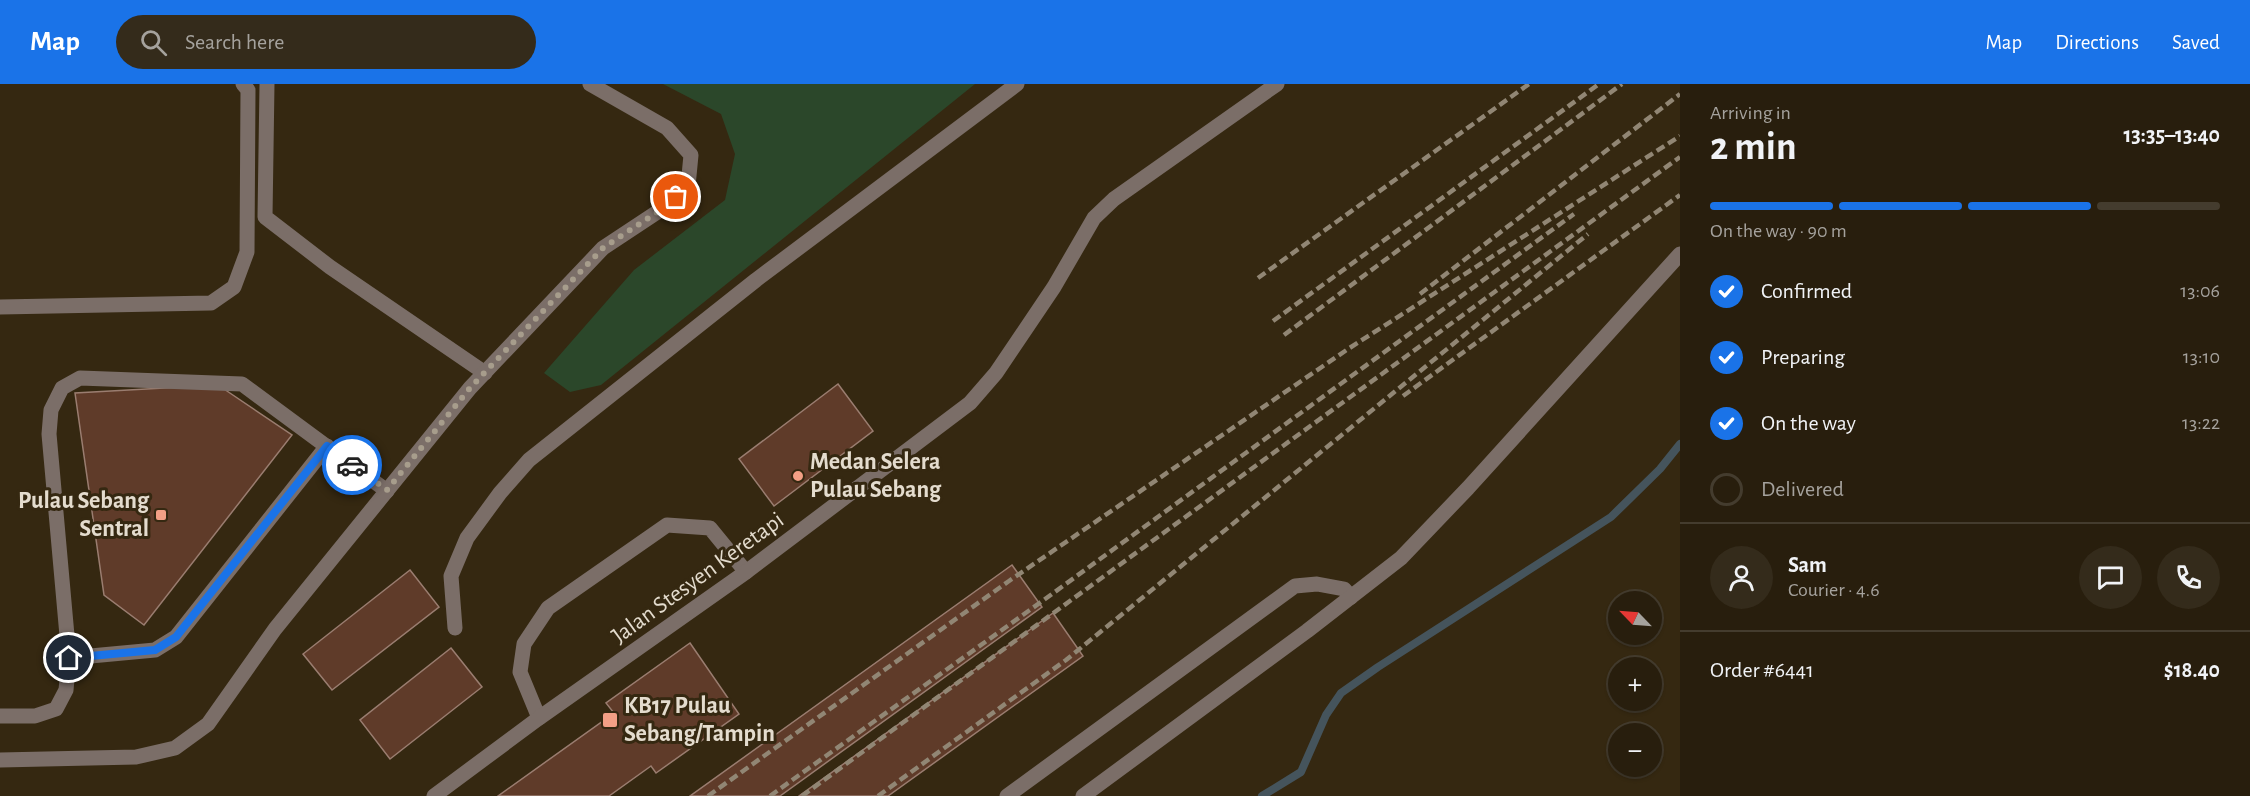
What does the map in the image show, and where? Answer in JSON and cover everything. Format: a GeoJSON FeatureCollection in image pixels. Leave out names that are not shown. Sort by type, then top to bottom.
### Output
{"type":"FeatureCollection","features":[{"type":"Feature","properties":{"kind":"street"},"geometry":{"type":"LineString","coordinates":[[0,307],[211,303],[234,287],[247,252],[248,90],[243,84]]}},
{"type":"Feature","properties":{"kind":"street"},"geometry":{"type":"LineString","coordinates":[[267,84],[265,217],[330,267],[485,372]]}},
{"type":"Feature","properties":{"kind":"street"},"geometry":{"type":"LineString","coordinates":[[0,760],[136,757],[175,748],[208,724],[275,629],[485,372],[603,248],[665,207],[688,186],[691,155],[667,128],[590,84]]}},
{"type":"Feature","properties":{"kind":"street"},"geometry":{"type":"LineString","coordinates":[[454,628],[451,576],[467,538],[500,493],[529,460],[756,280],[1017,84]]}},
{"type":"Feature","properties":{"kind":"street","name":"Jalan Stesyen Keretapi"},"geometry":{"type":"LineString","coordinates":[[434,796],[539,718],[746,572],[970,403],[996,374],[1054,287],[1094,218],[1114,199],[1277,84]]}},
{"type":"Feature","properties":{"kind":"street"},"geometry":{"type":"LineString","coordinates":[[1083,796],[1401,558],[1476,480],[1680,255]]}},
{"type":"Feature","properties":{"kind":"street"},"geometry":{"type":"LineString","coordinates":[[0,716],[35,716],[56,708],[66,690],[69,658],[49,434],[51,410],[62,388],[80,378],[242,384],[387,490]]}},
{"type":"Feature","properties":{"kind":"street"},"geometry":{"type":"LineString","coordinates":[[69,658],[155,650],[176,637],[327,446]]}},
{"type":"Feature","properties":{"kind":"street"},"geometry":{"type":"LineString","coordinates":[[539,718],[520,672],[524,644],[548,608],[667,525],[710,528],[746,572]]}},
{"type":"Feature","properties":{"kind":"street"},"geometry":{"type":"LineString","coordinates":[[1007,796],[1295,586],[1317,584],[1344,589],[1351,597]]}},
{"type":"Feature","properties":{"kind":"green space"},"geometry":{"type":"Polygon","coordinates":[[[663,84],[975,84],[601,385],[570,392],[544,373],[634,270],[725,200],[735,154],[721,114],[663,84]]]}},
{"type":"Feature","properties":{"kind":"building"},"geometry":{"type":"Polygon","coordinates":[[[838,384],[873,431],[774,506],[739,459],[838,384]]]}},
{"type":"Feature","properties":{"kind":"building","name":"Pulau Sebang Sentral"},"geometry":{"type":"Polygon","coordinates":[[[218,385],[292,435],[144,625],[104,595],[75,393],[218,385]]]}},
{"type":"Feature","properties":{"kind":"building"},"geometry":{"type":"Polygon","coordinates":[[[1012,565],[1042,607],[780,796],[690,796],[1012,565]]]}},
{"type":"Feature","properties":{"kind":"building"},"geometry":{"type":"Polygon","coordinates":[[[410,570],[439,607],[332,690],[303,654],[410,570]]]}},
{"type":"Feature","properties":{"kind":"building"},"geometry":{"type":"Polygon","coordinates":[[[1053,613],[1083,656],[888,796],[799,796],[1053,613]]]}},
{"type":"Feature","properties":{"kind":"building"},"geometry":{"type":"Polygon","coordinates":[[[690,643],[739,714],[656,773],[651,766],[609,796],[498,796],[614,713],[606,703],[690,643]]]}},
{"type":"Feature","properties":{"kind":"building"},"geometry":{"type":"Polygon","coordinates":[[[451,648],[482,687],[390,759],[360,720],[451,648]]]}},
{"type":"Feature","properties":{"kind":"waterway"},"geometry":{"type":"LineString","coordinates":[[1262,796],[1301,772],[1326,715],[1341,693],[1611,517],[1660,469],[1680,444]]}},
{"type":"Feature","properties":{"kind":"railway"},"geometry":{"type":"LineString","coordinates":[[1258,278],[1529,84]]}},
{"type":"Feature","properties":{"kind":"railway"},"geometry":{"type":"LineString","coordinates":[[1273,321],[1599,84]]}},
{"type":"Feature","properties":{"kind":"railway"},"geometry":{"type":"LineString","coordinates":[[1284,335],[1622,84]]}},
{"type":"Feature","properties":{"kind":"railway"},"geometry":{"type":"LineString","coordinates":[[1420,294],[1680,94]]}},
{"type":"Feature","properties":{"kind":"railway"},"geometry":{"type":"LineString","coordinates":[[708,796],[1009,581],[1348,349],[1680,136]]}},
{"type":"Feature","properties":{"kind":"railway"},"geometry":{"type":"LineString","coordinates":[[802,796],[1680,157]]}},
{"type":"Feature","properties":{"kind":"railway"},"geometry":{"type":"LineString","coordinates":[[1403,396],[1680,195]]}},
{"type":"Feature","properties":{"kind":"railway"},"geometry":{"type":"LineString","coordinates":[[770,796],[1574,214]]}},
{"type":"Feature","properties":{"kind":"railway"},"geometry":{"type":"LineString","coordinates":[[878,796],[1066,660],[1588,234]]}},
{"type":"Feature","properties":{"kind":"way so far"},"geometry":{"type":"LineString","coordinates":[[352,465],[387,490],[470,388],[532,320],[603,248],[665,207],[676,197]]}},
{"type":"Feature","properties":{"kind":"place","name":"Medan Selera Pulau Sebang"},"geometry":{"type":"Point","coordinates":[798,476]}},
{"type":"Feature","properties":{"kind":"place","name":"Pulau Sebang Sentral"},"geometry":{"type":"Point","coordinates":[161,515]}},
{"type":"Feature","properties":{"kind":"place","name":"KB17 Pulau Sebang/Tampin"},"geometry":{"type":"Point","coordinates":[610,720]}},
{"type":"Feature","properties":{"kind":"route"},"geometry":{"type":"LineString","coordinates":[[69,658],[155,650],[176,637],[327,446],[352,465]]}}]}
